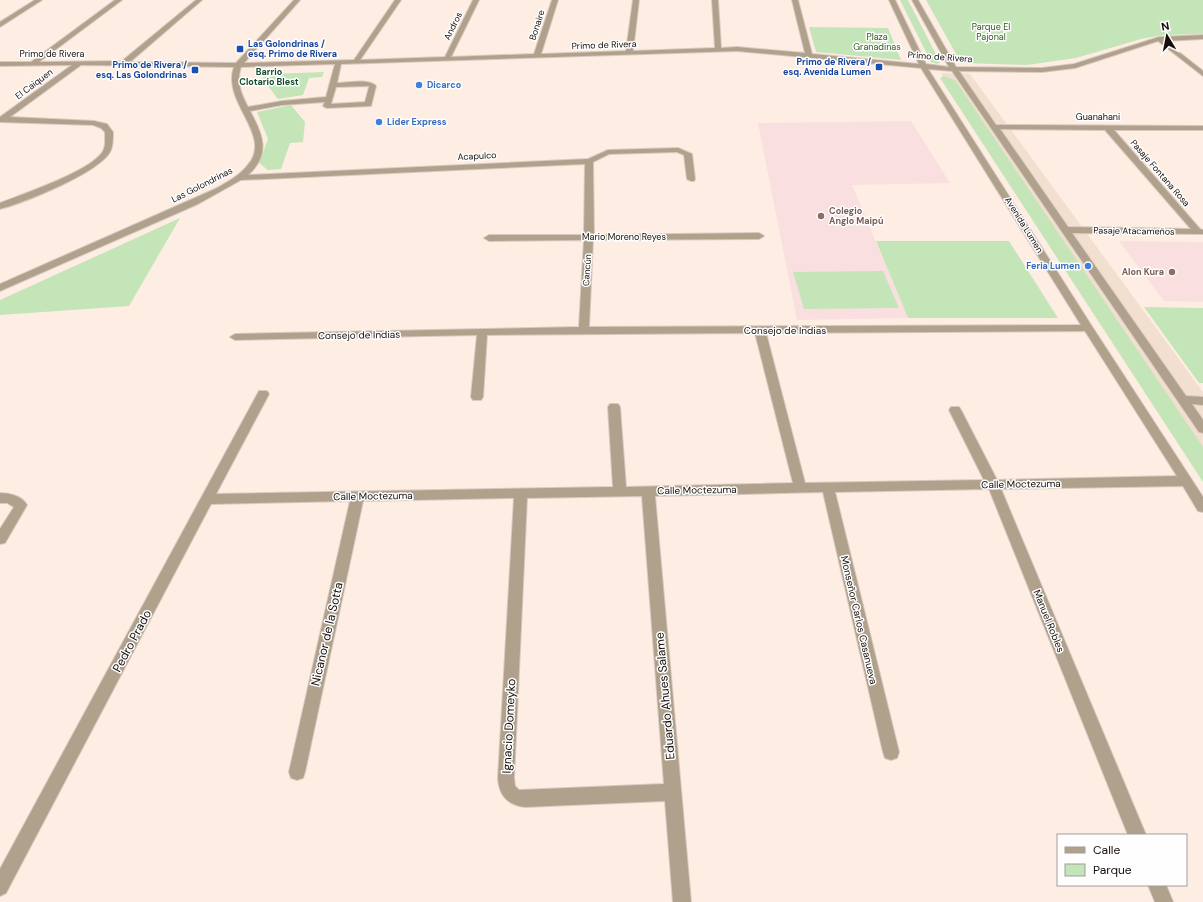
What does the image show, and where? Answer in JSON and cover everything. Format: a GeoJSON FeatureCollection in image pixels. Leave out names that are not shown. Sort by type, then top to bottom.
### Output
{"type":"FeatureCollection","features":[{"type":"Feature","properties":{"kind":"street"},"geometry":{"type":"LineString","coordinates":[[0,26],[39,0]]}},
{"type":"Feature","properties":{"kind":"street"},"geometry":{"type":"LineString","coordinates":[[33,63],[119,0]]}},
{"type":"Feature","properties":{"kind":"street"},"geometry":{"type":"LineString","coordinates":[[124,63],[199,0]]}},
{"type":"Feature","properties":{"kind":"street"},"geometry":{"type":"LineString","coordinates":[[238,65],[298,0]]}},
{"type":"Feature","properties":{"kind":"street"},"geometry":{"type":"LineString","coordinates":[[356,61],[398,0]]}},
{"type":"Feature","properties":{"kind":"street","name":"Andros"},"geometry":{"type":"LineString","coordinates":[[447,59],[476,0]]}},
{"type":"Feature","properties":{"kind":"street","name":"Bonaire"},"geometry":{"type":"LineString","coordinates":[[537,56],[555,0]]}},
{"type":"Feature","properties":{"kind":"street"},"geometry":{"type":"LineString","coordinates":[[629,53],[636,0]]}},
{"type":"Feature","properties":{"kind":"street"},"geometry":{"type":"LineString","coordinates":[[715,0],[718,49]]}},
{"type":"Feature","properties":{"kind":"street"},"geometry":{"type":"LineString","coordinates":[[795,0],[810,55]]}},
{"type":"Feature","properties":{"kind":"street","name":"Avenida Lumen"},"geometry":{"type":"LineString","coordinates":[[892,0],[923,66],[1203,507]]}},
{"type":"Feature","properties":{"kind":"street"},"geometry":{"type":"LineString","coordinates":[[915,0],[954,69],[1203,429]]}},
{"type":"Feature","properties":{"kind":"street","name":"Primo de Rivera"},"geometry":{"type":"LineString","coordinates":[[0,64],[124,63],[238,65],[718,49],[753,50],[954,69],[1042,70],[1063,68],[1092,62],[1159,39],[1203,37]]}},
{"type":"Feature","properties":{"kind":"street"},"geometry":{"type":"LineString","coordinates":[[1159,39],[1203,74]]}},
{"type":"Feature","properties":{"kind":"street"},"geometry":{"type":"LineString","coordinates":[[334,85],[370,84],[373,86],[368,104],[327,106],[340,62]]}},
{"type":"Feature","properties":{"kind":"street","name":"El Caiquen"},"geometry":{"type":"LineString","coordinates":[[1,120],[79,63]]}},
{"type":"Feature","properties":{"kind":"street","name":"Las Golondrinas"},"geometry":{"type":"LineString","coordinates":[[0,288],[197,200],[239,178],[251,168],[258,158],[260,147],[259,138],[235,86],[234,74],[238,65]]}},
{"type":"Feature","properties":{"kind":"street"},"geometry":{"type":"LineString","coordinates":[[245,110],[282,102],[329,99]]}},
{"type":"Feature","properties":{"kind":"street"},"geometry":{"type":"LineString","coordinates":[[0,206],[80,172],[98,161],[106,151],[109,142],[109,132],[104,126],[94,123],[1,120]]}},
{"type":"Feature","properties":{"kind":"street","name":"Guanahani"},"geometry":{"type":"LineString","coordinates":[[994,127],[1203,128]]}},
{"type":"Feature","properties":{"kind":"street","name":"Pasaje Fontana Rosa"},"geometry":{"type":"LineString","coordinates":[[1107,128],[1200,232]]}},
{"type":"Feature","properties":{"kind":"street"},"geometry":{"type":"LineString","coordinates":[[1192,128],[1203,138]]}},
{"type":"Feature","properties":{"kind":"street","name":"Acapulco"},"geometry":{"type":"LineString","coordinates":[[239,178],[589,161],[608,152],[678,150],[688,154],[691,179]]}},
{"type":"Feature","properties":{"kind":"street","name":"Cancún"},"geometry":{"type":"LineString","coordinates":[[584,330],[589,237],[589,161]]}},
{"type":"Feature","properties":{"kind":"street","name":"Pasaje Atacameños"},"geometry":{"type":"LineString","coordinates":[[1065,230],[1200,232]]}},
{"type":"Feature","properties":{"kind":"street","name":"Mario Moreno Reyes"},"geometry":{"type":"LineString","coordinates":[[489,238],[759,236]]}},
{"type":"Feature","properties":{"kind":"street","name":"Consejo de Indias"},"geometry":{"type":"LineString","coordinates":[[236,337],[584,330],[1088,328]]}},
{"type":"Feature","properties":{"kind":"street"},"geometry":{"type":"LineString","coordinates":[[760,330],[800,488]]}},
{"type":"Feature","properties":{"kind":"street"},"geometry":{"type":"LineString","coordinates":[[477,397],[482,333]]}},
{"type":"Feature","properties":{"kind":"street","name":"Pedro Prado"},"geometry":{"type":"LineString","coordinates":[[0,887],[263,394]]}},
{"type":"Feature","properties":{"kind":"street"},"geometry":{"type":"LineString","coordinates":[[1183,400],[1203,401]]}},
{"type":"Feature","properties":{"kind":"street"},"geometry":{"type":"LineString","coordinates":[[614,407],[620,492]]}},
{"type":"Feature","properties":{"kind":"street","name":"Manuel Robles"},"geometry":{"type":"LineString","coordinates":[[956,410],[993,485],[1137,834]]}},
{"type":"Feature","properties":{"kind":"street","name":"Calle Moctezuma"},"geometry":{"type":"LineString","coordinates":[[208,499],[1187,481]]}},
{"type":"Feature","properties":{"kind":"street","name":"Monseñor Carlos Casanueva"},"geometry":{"type":"LineString","coordinates":[[828,488],[891,752]]}},
{"type":"Feature","properties":{"kind":"street","name":"Eduardo Ahues Salame"},"geometry":{"type":"LineString","coordinates":[[648,490],[682,902]]}},
{"type":"Feature","properties":{"kind":"street","name":"Ignacio Domeyko"},"geometry":{"type":"LineString","coordinates":[[521,493],[506,787],[510,794],[517,798],[525,799],[673,792]]}},
{"type":"Feature","properties":{"kind":"street","name":"Nicanor de la Sotta"},"geometry":{"type":"LineString","coordinates":[[297,772],[358,496]]}},
{"type":"Feature","properties":{"kind":"street"},"geometry":{"type":"LineString","coordinates":[[0,498],[9,498],[21,505],[0,539]]}},
{"type":"Feature","properties":{"kind":"street"},"geometry":{"type":"LineString","coordinates":[[1157,886],[1164,902]]}},
{"type":"Feature","properties":{"kind":"shaded area","name":"Feria Lumen"},"geometry":{"type":"Polygon","coordinates":[[[941,73],[970,74],[1203,392],[1203,480],[941,73]]]}},
{"type":"Feature","properties":{"kind":"shaded area","name":"Colegio Anglo Maipú"},"geometry":{"type":"Polygon","coordinates":[[[911,121],[950,183],[852,185],[908,318],[797,320],[758,123],[911,121]]]}},
{"type":"Feature","properties":{"kind":"shaded area","name":"Alon Kura"},"geometry":{"type":"Polygon","coordinates":[[[1119,241],[1203,242],[1203,302],[1164,301],[1119,241]]]}},
{"type":"Feature","properties":{"kind":"green space"},"geometry":{"type":"Polygon","coordinates":[[[900,0],[908,0],[940,62],[937,64],[931,62],[900,0]]]}},
{"type":"Feature","properties":{"kind":"green space","name":"Parque El Pajonal"},"geometry":{"type":"Polygon","coordinates":[[[926,0],[1203,0],[1203,34],[1163,35],[1141,39],[1076,58],[1027,65],[961,63],[926,0]]]}},
{"type":"Feature","properties":{"kind":"green space","name":"Plaza Granadinas"},"geometry":{"type":"Polygon","coordinates":[[[809,27],[888,28],[901,60],[816,52],[809,27]]]}},
{"type":"Feature","properties":{"kind":"green space"},"geometry":{"type":"Polygon","coordinates":[[[324,72],[322,77],[309,78],[303,95],[278,99],[262,78],[270,74],[324,72]]]}},
{"type":"Feature","properties":{"kind":"green space"},"geometry":{"type":"Polygon","coordinates":[[[943,76],[955,80],[1203,447],[1203,482],[940,78],[943,76]]]}},
{"type":"Feature","properties":{"kind":"green space"},"geometry":{"type":"Polygon","coordinates":[[[291,105],[305,122],[303,142],[290,143],[281,169],[268,170],[259,163],[268,139],[257,112],[291,105]]]}},
{"type":"Feature","properties":{"kind":"green space"},"geometry":{"type":"Polygon","coordinates":[[[180,218],[129,306],[0,315],[0,300],[180,218]]]}},
{"type":"Feature","properties":{"kind":"green space"},"geometry":{"type":"Polygon","coordinates":[[[876,241],[1009,241],[1058,318],[908,318],[876,241]]]}},
{"type":"Feature","properties":{"kind":"green space"},"geometry":{"type":"Polygon","coordinates":[[[883,271],[899,308],[804,309],[793,272],[883,271]]]}},
{"type":"Feature","properties":{"kind":"green space"},"geometry":{"type":"Polygon","coordinates":[[[1144,307],[1203,308],[1203,383],[1199,383],[1144,307]]]}},
{"type":"Feature","properties":{"kind":"place","name":"Las Golondrinas / esq. Primo de Rivera"},"geometry":{"type":"Point","coordinates":[240,49]}},
{"type":"Feature","properties":{"kind":"place","name":"Primo de Rivera / esq. Avenida Lumen"},"geometry":{"type":"Point","coordinates":[879,67]}},
{"type":"Feature","properties":{"kind":"place","name":"Primo de Rivera / esq. Las Golondrinas"},"geometry":{"type":"Point","coordinates":[195,70]}},
{"type":"Feature","properties":{"kind":"place","name":"Dicarco"},"geometry":{"type":"Point","coordinates":[419,85]}},
{"type":"Feature","properties":{"kind":"place","name":"Lider Express"},"geometry":{"type":"Point","coordinates":[379,122]}},
{"type":"Feature","properties":{"kind":"place","name":"Colegio Anglo Maipú"},"geometry":{"type":"Point","coordinates":[821,216]}},
{"type":"Feature","properties":{"kind":"place","name":"Feria Lumen"},"geometry":{"type":"Point","coordinates":[1088,266]}},
{"type":"Feature","properties":{"kind":"place","name":"Alon Kura"},"geometry":{"type":"Point","coordinates":[1172,272]}},
{"type":"Feature","properties":{"kind":"district","name":"Barrio Clotario Blest"},"geometry":{"type":"Point","coordinates":[269,78]}}]}
